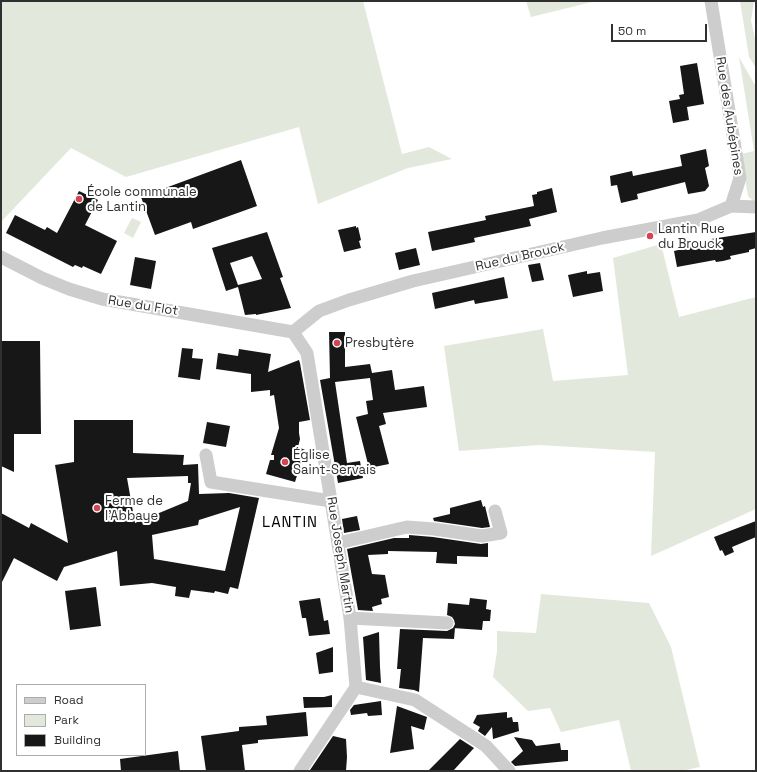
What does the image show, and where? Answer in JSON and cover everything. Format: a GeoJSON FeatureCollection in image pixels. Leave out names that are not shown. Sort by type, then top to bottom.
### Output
{"type":"FeatureCollection","features":[{"type":"Feature","properties":{"kind":"street","name":"Rue des Aubépines"},"geometry":{"type":"LineString","coordinates":[[711,1],[740,178],[731,206]]}},
{"type":"Feature","properties":{"kind":"street","name":"Rue du Brouck"},"geometry":{"type":"LineString","coordinates":[[293,332],[319,310],[413,281],[602,238],[698,220],[731,206],[756,207]]}},
{"type":"Feature","properties":{"kind":"street","name":"Rue du Flot"},"geometry":{"type":"LineString","coordinates":[[1,257],[42,278],[102,300],[293,332]]}},
{"type":"Feature","properties":{"kind":"street","name":"Rue Joseph Martin"},"geometry":{"type":"LineString","coordinates":[[293,332],[307,353],[350,618],[356,687]]}},
{"type":"Feature","properties":{"kind":"street"},"geometry":{"type":"LineString","coordinates":[[206,455],[210,482],[331,500]]}},
{"type":"Feature","properties":{"kind":"street"},"geometry":{"type":"LineString","coordinates":[[338,543],[407,528],[434,529],[482,536],[501,534],[495,511]]}},
{"type":"Feature","properties":{"kind":"street"},"geometry":{"type":"LineString","coordinates":[[350,618],[447,623]]}},
{"type":"Feature","properties":{"kind":"street"},"geometry":{"type":"LineString","coordinates":[[300,771],[356,687],[415,700],[486,746],[509,771]]}},
{"type":"Feature","properties":{"kind":"green space"},"geometry":{"type":"Polygon","coordinates":[[[1,1],[363,1],[402,154],[429,147],[452,159],[408,168],[318,204],[299,127],[126,177],[71,148],[1,222],[1,1]]]}},
{"type":"Feature","properties":{"kind":"green space"},"geometry":{"type":"Polygon","coordinates":[[[526,1],[596,1],[531,17],[526,1]]]}},
{"type":"Feature","properties":{"kind":"green space"},"geometry":{"type":"Polygon","coordinates":[[[740,1],[754,1],[751,20],[756,43],[756,68],[749,57],[740,1]]]}},
{"type":"Feature","properties":{"kind":"green space"},"geometry":{"type":"Polygon","coordinates":[[[739,57],[756,87],[756,201],[753,201],[748,196],[741,154],[754,151],[739,57]]]}},
{"type":"Feature","properties":{"kind":"green space"},"geometry":{"type":"Polygon","coordinates":[[[132,218],[141,222],[133,238],[124,233],[132,218]]]}},
{"type":"Feature","properties":{"kind":"green space"},"geometry":{"type":"Polygon","coordinates":[[[661,244],[679,317],[756,297],[756,509],[651,556],[655,452],[540,445],[459,451],[444,346],[543,329],[553,381],[628,375],[613,258],[661,244]]]}},
{"type":"Feature","properties":{"kind":"green space"},"geometry":{"type":"Polygon","coordinates":[[[541,594],[649,603],[671,647],[700,767],[681,771],[631,771],[619,720],[561,732],[550,708],[528,711],[493,677],[497,651],[497,631],[536,633],[541,594]]]}},
{"type":"Feature","properties":{"kind":"building"},"geometry":{"type":"Polygon","coordinates":[[[697,63],[704,104],[687,107],[689,120],[673,123],[669,101],[680,99],[679,95],[684,94],[680,66],[697,63]]]}},
{"type":"Feature","properties":{"kind":"building"},"geometry":{"type":"Polygon","coordinates":[[[706,149],[709,166],[705,168],[709,186],[705,191],[688,194],[685,182],[637,194],[638,199],[621,203],[617,185],[611,186],[610,176],[632,171],[633,176],[682,166],[680,155],[706,149]]]}},
{"type":"Feature","properties":{"kind":"building"},"geometry":{"type":"Polygon","coordinates":[[[241,160],[257,206],[193,229],[191,222],[155,235],[141,197],[241,160]]]}},
{"type":"Feature","properties":{"kind":"building"},"geometry":{"type":"Polygon","coordinates":[[[552,188],[557,212],[529,219],[531,226],[474,238],[475,242],[432,251],[428,232],[486,220],[485,216],[534,206],[532,195],[552,188]]]}},
{"type":"Feature","properties":{"kind":"building"},"geometry":{"type":"Polygon","coordinates":[[[79,191],[98,200],[85,225],[117,241],[101,274],[83,266],[82,268],[75,265],[73,267],[6,233],[15,215],[45,230],[47,227],[57,233],[79,191]]]}},
{"type":"Feature","properties":{"kind":"building"},"geometry":{"type":"Polygon","coordinates":[[[356,226],[356,228],[358,227],[361,240],[359,241],[361,248],[344,252],[338,230],[356,226]]]}},
{"type":"Feature","properties":{"kind":"building"},"geometry":{"type":"Polygon","coordinates":[[[267,232],[283,277],[280,278],[291,308],[256,315],[245,315],[238,287],[226,291],[212,248],[267,232]],[[252,256],[230,263],[238,285],[262,279],[252,256]]]}},
{"type":"Feature","properties":{"kind":"building"},"geometry":{"type":"Polygon","coordinates":[[[756,232],[756,248],[749,250],[749,252],[730,256],[731,259],[723,261],[716,262],[715,260],[677,267],[674,251],[687,248],[686,246],[712,242],[711,239],[756,232]]]}},
{"type":"Feature","properties":{"kind":"building"},"geometry":{"type":"Polygon","coordinates":[[[416,248],[420,265],[399,270],[395,253],[416,248]]]}},
{"type":"Feature","properties":{"kind":"building"},"geometry":{"type":"Polygon","coordinates":[[[135,257],[156,261],[151,289],[130,285],[135,257]]]}},
{"type":"Feature","properties":{"kind":"building"},"geometry":{"type":"Polygon","coordinates":[[[540,263],[544,280],[532,282],[528,265],[540,263]]]}},
{"type":"Feature","properties":{"kind":"building"},"geometry":{"type":"Polygon","coordinates":[[[587,271],[587,274],[600,272],[603,291],[573,297],[568,275],[587,271]]]}},
{"type":"Feature","properties":{"kind":"building"},"geometry":{"type":"Polygon","coordinates":[[[504,277],[508,298],[475,304],[474,300],[435,309],[432,293],[504,277]]]}},
{"type":"Feature","properties":{"kind":"building"},"geometry":{"type":"Polygon","coordinates":[[[329,332],[345,332],[345,367],[370,364],[372,373],[392,370],[395,390],[424,386],[427,407],[383,413],[386,424],[379,426],[389,464],[369,468],[356,417],[368,414],[366,401],[373,400],[370,378],[335,382],[347,463],[360,461],[363,478],[338,483],[320,380],[330,378],[329,332]]]}},
{"type":"Feature","properties":{"kind":"building"},"geometry":{"type":"Polygon","coordinates":[[[1,341],[40,341],[41,434],[14,434],[14,472],[1,466],[1,341]]]}},
{"type":"Feature","properties":{"kind":"building"},"geometry":{"type":"Polygon","coordinates":[[[182,348],[193,349],[192,358],[203,359],[200,380],[178,377],[182,348]]]}},
{"type":"Feature","properties":{"kind":"building"},"geometry":{"type":"Polygon","coordinates":[[[239,349],[271,354],[268,372],[299,360],[310,420],[299,422],[300,439],[298,447],[305,450],[295,482],[266,474],[270,460],[274,460],[274,455],[271,455],[279,428],[274,395],[270,396],[270,390],[251,392],[251,374],[216,369],[218,353],[238,356],[239,349]]]}},
{"type":"Feature","properties":{"kind":"building","name":"Ferme de l'Abbaye"},"geometry":{"type":"Polygon","coordinates":[[[74,420],[133,420],[133,453],[184,455],[183,465],[198,464],[199,494],[229,493],[259,498],[238,589],[230,587],[228,594],[215,591],[214,593],[191,590],[189,598],[175,596],[176,587],[152,583],[120,586],[117,551],[64,567],[57,581],[14,558],[1,584],[1,513],[29,528],[31,523],[68,543],[55,465],[74,462],[74,420]],[[188,476],[127,478],[135,523],[188,501],[191,483],[188,483],[188,476]],[[240,507],[199,520],[198,525],[152,535],[154,559],[225,571],[240,507]]]}},
{"type":"Feature","properties":{"kind":"building"},"geometry":{"type":"Polygon","coordinates":[[[207,422],[230,426],[226,447],[203,443],[207,422]]]}},
{"type":"Feature","properties":{"kind":"building"},"geometry":{"type":"Polygon","coordinates":[[[481,500],[483,507],[485,506],[490,527],[482,528],[434,521],[433,518],[450,514],[450,508],[481,500]]]}},
{"type":"Feature","properties":{"kind":"building"},"geometry":{"type":"Polygon","coordinates":[[[357,516],[360,530],[344,533],[342,519],[357,516]]]}},
{"type":"Feature","properties":{"kind":"building"},"geometry":{"type":"Polygon","coordinates":[[[756,521],[756,537],[732,547],[734,552],[725,556],[722,550],[720,551],[714,537],[756,521]]]}},
{"type":"Feature","properties":{"kind":"building"},"geometry":{"type":"Polygon","coordinates":[[[409,535],[481,544],[488,543],[488,557],[457,556],[457,564],[436,563],[437,552],[388,551],[388,554],[368,555],[372,574],[385,575],[389,597],[381,599],[382,604],[372,607],[373,611],[358,610],[347,549],[394,538],[409,538],[409,535]]]}},
{"type":"Feature","properties":{"kind":"building"},"geometry":{"type":"Polygon","coordinates":[[[96,587],[101,626],[70,630],[65,591],[96,587]]]}},
{"type":"Feature","properties":{"kind":"building"},"geometry":{"type":"Polygon","coordinates":[[[320,598],[324,621],[328,620],[330,634],[309,636],[306,618],[302,618],[299,601],[320,598]]]}},
{"type":"Feature","properties":{"kind":"building"},"geometry":{"type":"Polygon","coordinates":[[[470,598],[487,600],[486,609],[491,610],[490,621],[483,621],[482,630],[453,628],[455,624],[454,620],[452,617],[447,615],[448,603],[469,605],[470,598]]]}},
{"type":"Feature","properties":{"kind":"building"},"geometry":{"type":"Polygon","coordinates":[[[455,628],[454,639],[423,638],[419,692],[399,688],[401,669],[397,669],[400,629],[447,631],[455,628]]]}},
{"type":"Feature","properties":{"kind":"building"},"geometry":{"type":"Polygon","coordinates":[[[379,632],[381,683],[366,680],[363,637],[379,632]]]}},
{"type":"Feature","properties":{"kind":"building"},"geometry":{"type":"Polygon","coordinates":[[[333,647],[333,672],[319,674],[316,653],[333,647]]]}},
{"type":"Feature","properties":{"kind":"building"},"geometry":{"type":"Polygon","coordinates":[[[332,695],[332,707],[304,708],[303,697],[324,697],[332,695]]]}},
{"type":"Feature","properties":{"kind":"building"},"geometry":{"type":"Polygon","coordinates":[[[381,701],[382,715],[368,716],[367,713],[351,715],[350,710],[354,705],[381,701]]]}},
{"type":"Feature","properties":{"kind":"building"},"geometry":{"type":"Polygon","coordinates":[[[397,706],[427,717],[424,730],[411,726],[414,749],[390,753],[397,706]]]}},
{"type":"Feature","properties":{"kind":"building"},"geometry":{"type":"Polygon","coordinates":[[[306,712],[308,736],[258,740],[258,743],[242,745],[245,771],[206,771],[201,736],[239,731],[239,727],[267,725],[266,716],[306,712]]]}},
{"type":"Feature","properties":{"kind":"building"},"geometry":{"type":"Polygon","coordinates":[[[507,712],[507,718],[512,717],[513,722],[518,722],[519,731],[493,739],[492,727],[485,736],[478,731],[480,727],[473,723],[477,715],[507,712]]]}},
{"type":"Feature","properties":{"kind":"building"},"geometry":{"type":"Polygon","coordinates":[[[333,736],[346,739],[346,771],[310,770],[333,736]]]}},
{"type":"Feature","properties":{"kind":"building"},"geometry":{"type":"Polygon","coordinates":[[[514,737],[532,740],[536,746],[560,743],[561,750],[568,750],[568,761],[515,766],[511,762],[523,751],[514,737]]]}},
{"type":"Feature","properties":{"kind":"building"},"geometry":{"type":"Polygon","coordinates":[[[460,739],[474,748],[453,771],[428,771],[460,739]]]}},
{"type":"Feature","properties":{"kind":"building"},"geometry":{"type":"Polygon","coordinates":[[[178,751],[180,771],[121,771],[120,759],[178,751]]]}},
{"type":"Feature","properties":{"kind":"place","name":"École communale de Lantin"},"geometry":{"type":"Point","coordinates":[79,199]}},
{"type":"Feature","properties":{"kind":"place","name":"Lantin Rue du Brouck"},"geometry":{"type":"Point","coordinates":[650,236]}},
{"type":"Feature","properties":{"kind":"place","name":"Presbytère"},"geometry":{"type":"Point","coordinates":[337,343]}},
{"type":"Feature","properties":{"kind":"place","name":"Église Saint-Servais"},"geometry":{"type":"Point","coordinates":[285,462]}},
{"type":"Feature","properties":{"kind":"place","name":"Ferme de l'Abbaye"},"geometry":{"type":"Point","coordinates":[97,508]}},
{"type":"Feature","properties":{"kind":"district","name":"LANTIN"},"geometry":{"type":"Point","coordinates":[290,523]}}]}
